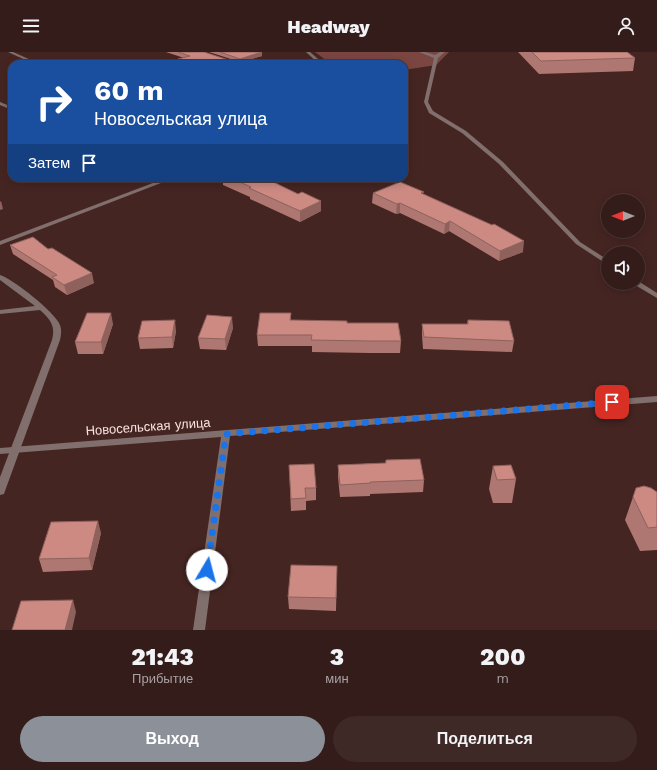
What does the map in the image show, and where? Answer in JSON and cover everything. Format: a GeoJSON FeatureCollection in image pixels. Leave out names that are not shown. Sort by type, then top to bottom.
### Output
{"type":"FeatureCollection","features":[{"type":"Feature","properties":{"kind":"street"},"geometry":{"type":"LineString","coordinates":[[10,52],[29,60]]}},
{"type":"Feature","properties":{"kind":"street"},"geometry":{"type":"LineString","coordinates":[[200,52],[225,60]]}},
{"type":"Feature","properties":{"kind":"street"},"geometry":{"type":"LineString","coordinates":[[308,52],[317,60]]}},
{"type":"Feature","properties":{"kind":"street"},"geometry":{"type":"LineString","coordinates":[[421,52],[436,57]]}},
{"type":"Feature","properties":{"kind":"street"},"geometry":{"type":"LineString","coordinates":[[443,52],[436,57],[433,66],[430,92],[426,102],[431,112],[464,132],[502,163],[578,243],[601,258]]}},
{"type":"Feature","properties":{"kind":"street"},"geometry":{"type":"LineString","coordinates":[[0,243],[161,182]]}},
{"type":"Feature","properties":{"kind":"street"},"geometry":{"type":"LineString","coordinates":[[0,277],[42,308],[50,315],[57,326],[57,339],[50,353],[0,491]]}},
{"type":"Feature","properties":{"kind":"street"},"geometry":{"type":"LineString","coordinates":[[645,288],[657,296]]}},
{"type":"Feature","properties":{"kind":"street"},"geometry":{"type":"LineString","coordinates":[[0,312],[42,308]]}},
{"type":"Feature","properties":{"kind":"street","name":"Новосельская улица"},"geometry":{"type":"LineString","coordinates":[[0,451],[226,434],[657,398]]}},
{"type":"Feature","properties":{"kind":"street"},"geometry":{"type":"LineString","coordinates":[[199,630],[226,434]]}},
{"type":"Feature","properties":{"kind":"shaded area"},"geometry":{"type":"Polygon","coordinates":[[[315,52],[449,52],[436,65],[408,69],[408,60],[326,60],[315,52]]]}},
{"type":"Feature","properties":{"kind":"building"},"geometry":{"type":"Polygon","coordinates":[[[178,52],[204,52],[229,60],[178,59],[190,56],[178,52]]]}},
{"type":"Feature","properties":{"kind":"building"},"geometry":{"type":"Polygon","coordinates":[[[220,52],[262,52],[240,59],[220,52]]]}},
{"type":"Feature","properties":{"kind":"building"},"geometry":{"type":"Polygon","coordinates":[[[532,52],[627,52],[635,58],[541,61],[532,52]]]}},
{"type":"Feature","properties":{"kind":"building"},"geometry":{"type":"Polygon","coordinates":[[[240,182],[273,182],[298,194],[302,192],[321,201],[300,211],[249,188],[251,187],[240,182]]]}},
{"type":"Feature","properties":{"kind":"building"},"geometry":{"type":"Polygon","coordinates":[[[400,182],[492,225],[494,224],[524,241],[500,251],[450,221],[445,224],[400,203],[397,204],[373,193],[400,182]]]}},
{"type":"Feature","properties":{"kind":"building"},"geometry":{"type":"Polygon","coordinates":[[[33,237],[48,249],[52,248],[92,273],[64,285],[52,277],[57,275],[10,245],[33,237]]]}},
{"type":"Feature","properties":{"kind":"building"},"geometry":{"type":"Polygon","coordinates":[[[87,313],[111,313],[101,342],[75,342],[87,313]]]}},
{"type":"Feature","properties":{"kind":"building"},"geometry":{"type":"Polygon","coordinates":[[[260,313],[291,313],[290,320],[347,321],[347,323],[398,323],[401,341],[311,340],[312,335],[257,335],[260,313]]]}},
{"type":"Feature","properties":{"kind":"building"},"geometry":{"type":"Polygon","coordinates":[[[207,315],[232,317],[225,339],[198,338],[207,315]]]}},
{"type":"Feature","properties":{"kind":"building"},"geometry":{"type":"Polygon","coordinates":[[[175,320],[172,337],[138,338],[142,321],[175,320]]]}},
{"type":"Feature","properties":{"kind":"building"},"geometry":{"type":"Polygon","coordinates":[[[468,320],[509,321],[514,341],[424,337],[422,324],[468,324],[468,320]]]}},
{"type":"Feature","properties":{"kind":"building"},"geometry":{"type":"Polygon","coordinates":[[[420,459],[424,480],[370,482],[371,483],[340,485],[338,465],[386,463],[386,460],[420,459]]]}},
{"type":"Feature","properties":{"kind":"building"},"geometry":{"type":"Polygon","coordinates":[[[314,464],[316,488],[305,488],[306,498],[291,499],[289,465],[314,464]]]}},
{"type":"Feature","properties":{"kind":"building"},"geometry":{"type":"Polygon","coordinates":[[[511,465],[516,479],[497,480],[493,466],[511,465]]]}},
{"type":"Feature","properties":{"kind":"building"},"geometry":{"type":"Polygon","coordinates":[[[644,486],[657,492],[657,527],[648,528],[633,497],[636,488],[644,486]]]}},
{"type":"Feature","properties":{"kind":"building"},"geometry":{"type":"Polygon","coordinates":[[[98,521],[89,558],[39,559],[51,522],[98,521]]]}},
{"type":"Feature","properties":{"kind":"building"},"geometry":{"type":"Polygon","coordinates":[[[291,565],[337,566],[336,598],[288,597],[291,565]]]}},
{"type":"Feature","properties":{"kind":"building"},"geometry":{"type":"Polygon","coordinates":[[[73,600],[65,630],[12,630],[21,601],[73,600]]]}},
{"type":"Feature","properties":{"kind":"route"},"geometry":{"type":"LineString","coordinates":[[207,570],[226,434],[612,402]]}}]}
